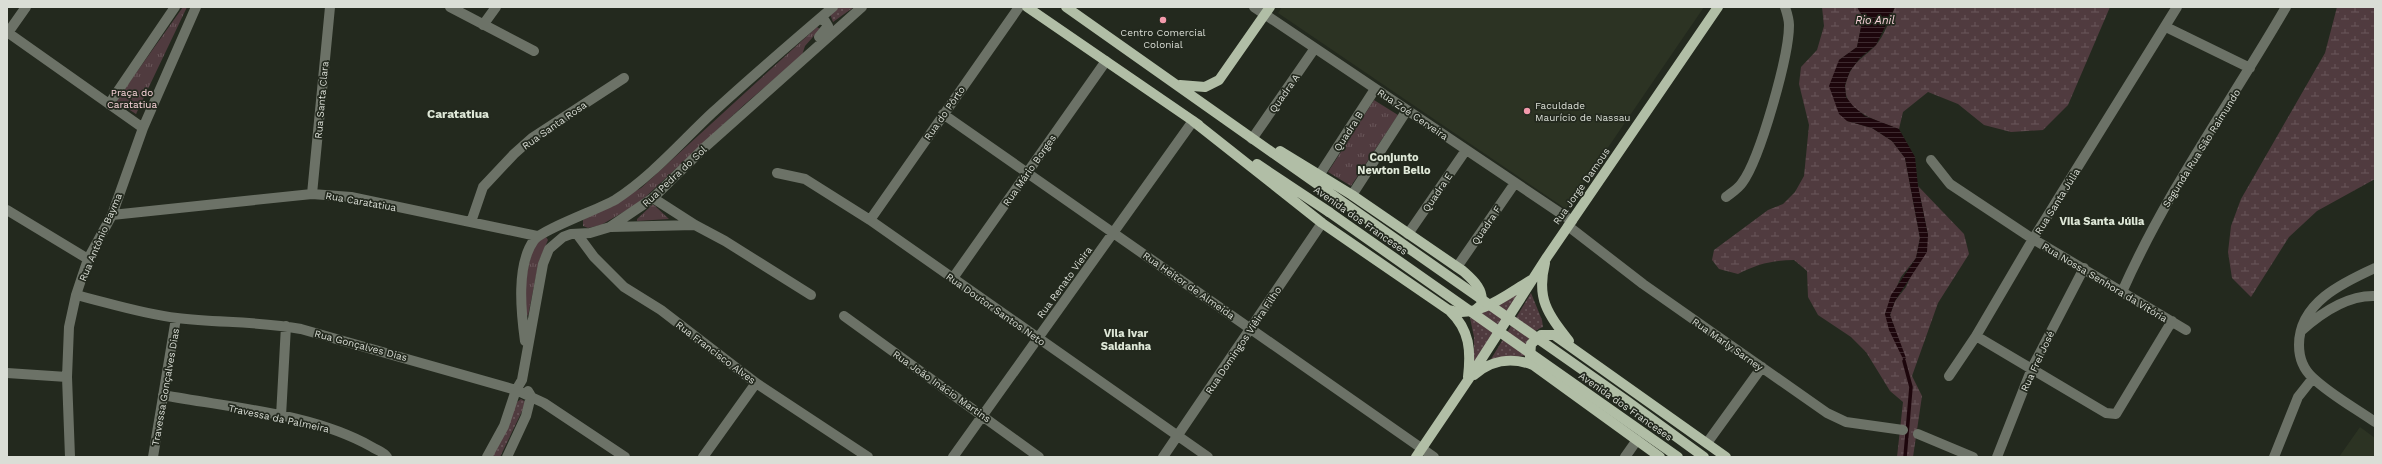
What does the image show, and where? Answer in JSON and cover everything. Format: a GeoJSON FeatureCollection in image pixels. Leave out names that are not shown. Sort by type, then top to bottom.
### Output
{"type":"FeatureCollection","features":[{"type":"Feature","properties":{"kind":"main road","name":"Avenida dos Franceses"},"geometry":{"type":"LineString","coordinates":[[1027,7],[1329,212],[1678,457]]}},
{"type":"Feature","properties":{"kind":"main road","name":"Avenida dos Franceses"},"geometry":{"type":"LineString","coordinates":[[1066,7],[1620,396],[1704,457]]}},
{"type":"Feature","properties":{"kind":"main road","name":"Rua Jorge Damous"},"geometry":{"type":"LineString","coordinates":[[1416,457],[1468,380],[1532,279],[1718,7]]}},
{"type":"Feature","properties":{"kind":"main road"},"geometry":{"type":"LineString","coordinates":[[1176,84],[1200,87],[1210,85],[1219,80],[1267,11]]}},
{"type":"Feature","properties":{"kind":"main road"},"geometry":{"type":"LineString","coordinates":[[1193,121],[1322,223],[1444,307],[1459,320],[1467,334],[1470,349],[1468,380]]}},
{"type":"Feature","properties":{"kind":"main road"},"geometry":{"type":"LineString","coordinates":[[1252,139],[1320,174],[1457,267],[1474,281],[1481,292],[1481,305],[1474,311]]}},
{"type":"Feature","properties":{"kind":"main road"},"geometry":{"type":"LineString","coordinates":[[1547,257],[1542,281],[1543,301],[1549,315],[1574,347]]}},
{"type":"Feature","properties":{"kind":"main road"},"geometry":{"type":"LineString","coordinates":[[1444,307],[1458,312],[1474,311],[1532,279]]}},
{"type":"Feature","properties":{"kind":"main road"},"geometry":{"type":"LineString","coordinates":[[1660,457],[1537,367],[1531,359],[1530,350],[1533,341],[1541,335],[1552,334],[1574,347],[1726,457]]}},
{"type":"Feature","properties":{"kind":"main road"},"geometry":{"type":"LineString","coordinates":[[1468,380],[1487,366],[1498,362],[1518,361],[1537,367]]}},
{"type":"Feature","properties":{"kind":"street"},"geometry":{"type":"LineString","coordinates":[[26,7],[7,33],[142,128]]}},
{"type":"Feature","properties":{"kind":"street"},"geometry":{"type":"LineString","coordinates":[[109,104],[175,7]]}},
{"type":"Feature","properties":{"kind":"street","name":"Rua Antônio Bayma"},"geometry":{"type":"LineString","coordinates":[[70,457],[67,378],[69,327],[76,295],[88,259],[112,215],[142,128],[196,7]]}},
{"type":"Feature","properties":{"kind":"street","name":"Rua Santa Clara"},"geometry":{"type":"LineString","coordinates":[[312,194],[330,7]]}},
{"type":"Feature","properties":{"kind":"street"},"geometry":{"type":"LineString","coordinates":[[450,7],[534,51]]}},
{"type":"Feature","properties":{"kind":"street"},"geometry":{"type":"LineString","coordinates":[[483,24],[496,7]]}},
{"type":"Feature","properties":{"kind":"street","name":"Rua Pedra do Sol"},"geometry":{"type":"LineString","coordinates":[[537,236],[611,202],[643,180],[712,113],[832,7]]}},
{"type":"Feature","properties":{"kind":"street","name":"Rua Pedra do Sol"},"geometry":{"type":"LineString","coordinates":[[563,237],[590,233],[610,227],[652,198],[811,50],[862,7]]}},
{"type":"Feature","properties":{"kind":"street","name":"Rua do Pôrto"},"geometry":{"type":"LineString","coordinates":[[870,220],[1019,7]]}},
{"type":"Feature","properties":{"kind":"street","name":"Rua Zoé Cerveira"},"geometry":{"type":"LineString","coordinates":[[1254,7],[1267,11],[1315,48],[1515,183],[1570,223]]}},
{"type":"Feature","properties":{"kind":"street"},"geometry":{"type":"LineString","coordinates":[[1726,197],[1741,184],[1751,168],[1775,98],[1788,39],[1789,24],[1786,7]]}},
{"type":"Feature","properties":{"kind":"street","name":"Rua Santa Júlia"},"geometry":{"type":"LineString","coordinates":[[1949,376],[1976,336],[2033,239],[2166,27],[2176,7]]}},
{"type":"Feature","properties":{"kind":"street","name":"Segunda Rua São Raimundo"},"geometry":{"type":"LineString","coordinates":[[2122,292],[2141,250],[2166,205],[2286,7]]}},
{"type":"Feature","properties":{"kind":"street"},"geometry":{"type":"LineString","coordinates":[[811,50],[815,41],[828,26],[825,21],[819,18]]}},
{"type":"Feature","properties":{"kind":"street"},"geometry":{"type":"LineString","coordinates":[[2166,27],[2250,68]]}},
{"type":"Feature","properties":{"kind":"street","name":"Quadra A"},"geometry":{"type":"LineString","coordinates":[[1252,139],[1315,48]]}},
{"type":"Feature","properties":{"kind":"street","name":"Rua Mário Borges"},"geometry":{"type":"LineString","coordinates":[[953,278],[1106,61]]}},
{"type":"Feature","properties":{"kind":"street","name":"Rua Santa Rosa"},"geometry":{"type":"LineString","coordinates":[[471,222],[482,187],[514,154],[532,138],[624,78]]}},
{"type":"Feature","properties":{"kind":"street","name":"Quadra B"},"geometry":{"type":"LineString","coordinates":[[1320,174],[1375,89]]}},
{"type":"Feature","properties":{"kind":"street"},"geometry":{"type":"LineString","coordinates":[[1352,195],[1407,110]]}},
{"type":"Feature","properties":{"kind":"street","name":"Rua Heitor de Almeida"},"geometry":{"type":"LineString","coordinates":[[943,114],[1434,457]]}},
{"type":"Feature","properties":{"kind":"street","name":"Rua Renato Vieira"},"geometry":{"type":"LineString","coordinates":[[953,457],[1193,121]]}},
{"type":"Feature","properties":{"kind":"street","name":"Quadra E"},"geometry":{"type":"LineString","coordinates":[[1408,234],[1466,150]]}},
{"type":"Feature","properties":{"kind":"street","name":"Rua Nossa Senhora da Vitória"},"geometry":{"type":"LineString","coordinates":[[1931,160],[1950,184],[2033,239],[2186,330]]}},
{"type":"Feature","properties":{"kind":"street","name":"Rua Doutor Santos Neto"},"geometry":{"type":"LineString","coordinates":[[777,173],[805,180],[870,220],[1208,457]]}},
{"type":"Feature","properties":{"kind":"street","name":"Quadra F"},"geometry":{"type":"LineString","coordinates":[[1457,267],[1515,183]]}},
{"type":"Feature","properties":{"kind":"street","name":"Rua Caratatiua"},"geometry":{"type":"LineString","coordinates":[[112,215],[312,194],[350,198],[537,236]]}},
{"type":"Feature","properties":{"kind":"street"},"geometry":{"type":"LineString","coordinates":[[652,198],[694,225],[725,241],[811,295]]}},
{"type":"Feature","properties":{"kind":"street"},"geometry":{"type":"LineString","coordinates":[[7,210],[88,259]]}},
{"type":"Feature","properties":{"kind":"street","name":"Rua Domingos Viêira Filho"},"geometry":{"type":"LineString","coordinates":[[1163,457],[1322,223]]}},
{"type":"Feature","properties":{"kind":"street","name":"Rua Marly Sarney"},"geometry":{"type":"LineString","coordinates":[[1570,223],[1643,284],[1762,367],[1826,414],[1846,422],[1903,430]]}},
{"type":"Feature","properties":{"kind":"street"},"geometry":{"type":"LineString","coordinates":[[610,227],[694,225]]}},
{"type":"Feature","properties":{"kind":"street"},"geometry":{"type":"LineString","coordinates":[[487,457],[504,426],[516,390],[522,380],[526,349],[545,258],[551,246],[563,237],[558,227]]}},
{"type":"Feature","properties":{"kind":"street","name":"Rua Francisco Alves"},"geometry":{"type":"LineString","coordinates":[[577,234],[594,257],[624,287],[661,310],[756,383],[868,457]]}},
{"type":"Feature","properties":{"kind":"street"},"geometry":{"type":"LineString","coordinates":[[526,349],[521,312],[522,290],[527,255],[537,236]]}},
{"type":"Feature","properties":{"kind":"street","name":"Rua Frei José"},"geometry":{"type":"LineString","coordinates":[[1997,457],[2032,368],[2084,268]]}},
{"type":"Feature","properties":{"kind":"street"},"geometry":{"type":"LineString","coordinates":[[2375,268],[2351,279],[2319,301],[2306,316],[2301,331],[2300,358],[2306,370],[2313,378],[2375,422]]}},
{"type":"Feature","properties":{"kind":"street","name":"Rua Gonçalves Dias"},"geometry":{"type":"LineString","coordinates":[[76,295],[137,311],[176,318],[286,326],[408,358],[516,390],[531,396],[625,457]]}},
{"type":"Feature","properties":{"kind":"street"},"geometry":{"type":"LineString","coordinates":[[2301,331],[2335,306],[2348,301],[2375,296]]}},
{"type":"Feature","properties":{"kind":"street","name":"Rua João Inácio Martins"},"geometry":{"type":"LineString","coordinates":[[844,316],[1040,457]]}},
{"type":"Feature","properties":{"kind":"street","name":"Travessa Gonçalves Dias"},"geometry":{"type":"LineString","coordinates":[[153,457],[176,318]]}},
{"type":"Feature","properties":{"kind":"street"},"geometry":{"type":"LineString","coordinates":[[1976,336],[2106,413],[2116,414],[2120,410],[2172,321]]}},
{"type":"Feature","properties":{"kind":"street"},"geometry":{"type":"LineString","coordinates":[[281,416],[286,326]]}},
{"type":"Feature","properties":{"kind":"street"},"geometry":{"type":"LineString","coordinates":[[1707,443],[1762,367]]}},
{"type":"Feature","properties":{"kind":"street"},"geometry":{"type":"LineString","coordinates":[[7,373],[67,378]]}},
{"type":"Feature","properties":{"kind":"street"},"geometry":{"type":"LineString","coordinates":[[2274,457],[2298,397],[2313,378]]}},
{"type":"Feature","properties":{"kind":"street"},"geometry":{"type":"LineString","coordinates":[[508,457],[526,416],[531,396],[522,380]]}},
{"type":"Feature","properties":{"kind":"street"},"geometry":{"type":"LineString","coordinates":[[703,457],[756,383]]}},
{"type":"Feature","properties":{"kind":"street","name":"Travessa da Palmeira"},"geometry":{"type":"LineString","coordinates":[[163,396],[281,416],[331,428],[354,437],[387,457]]}},
{"type":"Feature","properties":{"kind":"street"},"geometry":{"type":"LineString","coordinates":[[1918,434],[1973,457]]}},
{"type":"Feature","properties":{"kind":"street"},"geometry":{"type":"LineString","coordinates":[[1625,457],[1637,440]]}},
{"type":"Feature","properties":{"kind":"shaded area","name":"Faculdade Maurício de Nassau"},"geometry":{"type":"Polygon","coordinates":[[[1282,7],[1704,7],[1566,209],[1278,13],[1282,7]]]}},
{"type":"Feature","properties":{"kind":"shaded area"},"geometry":{"type":"Polygon","coordinates":[[[2360,427],[2375,438],[2375,457],[2339,457],[2360,427]]]}},
{"type":"Feature","properties":{"kind":"green space","name":"Praça do Caratatiua"},"geometry":{"type":"Polygon","coordinates":[[[183,7],[187,7],[136,114],[116,101],[183,7]]]}},
{"type":"Feature","properties":{"kind":"green space"},"geometry":{"type":"Polygon","coordinates":[[[839,7],[854,7],[833,22],[830,14],[839,7]]]}},
{"type":"Feature","properties":{"kind":"green space"},"geometry":{"type":"Polygon","coordinates":[[[1822,7],[1857,7],[1863,17],[1857,47],[1839,60],[1847,121],[1872,128],[1892,141],[1905,158],[1920,238],[1916,258],[1901,277],[1885,314],[1896,332],[1890,315],[1895,301],[1906,287],[1928,235],[1918,186],[1964,234],[1969,254],[1938,303],[1912,376],[1922,396],[1913,457],[1897,457],[1903,402],[1890,391],[1866,352],[1851,337],[1818,315],[1808,297],[1807,271],[1794,260],[1786,260],[1765,263],[1738,274],[1719,269],[1712,260],[1714,250],[1768,210],[1783,204],[1795,192],[1804,176],[1809,125],[1799,84],[1801,67],[1817,50],[1824,26],[1822,7]]]}},
{"type":"Feature","properties":{"kind":"green space"},"geometry":{"type":"Polygon","coordinates":[[[1895,7],[2110,7],[2068,105],[2043,130],[2011,132],[1984,125],[1958,104],[1928,92],[1903,112],[1899,129],[1867,116],[1850,103],[1846,95],[1846,84],[1850,72],[1855,64],[1873,49],[1882,37],[1895,7]]]}},
{"type":"Feature","properties":{"kind":"green space"},"geometry":{"type":"Polygon","coordinates":[[[2337,7],[2375,7],[2375,179],[2317,211],[2289,237],[2251,297],[2232,278],[2228,252],[2231,226],[2241,199],[2325,53],[2337,7]]]}},
{"type":"Feature","properties":{"kind":"green space"},"geometry":{"type":"Polygon","coordinates":[[[817,27],[820,29],[805,46],[802,55],[745,104],[639,203],[601,225],[588,228],[583,226],[583,220],[641,188],[817,27]]]}},
{"type":"Feature","properties":{"kind":"green space"},"geometry":{"type":"Polygon","coordinates":[[[1374,100],[1398,115],[1351,186],[1328,172],[1374,100]]]}},
{"type":"Feature","properties":{"kind":"green space"},"geometry":{"type":"Polygon","coordinates":[[[652,205],[654,205],[669,219],[637,221],[637,219],[652,205]]]}},
{"type":"Feature","properties":{"kind":"green space"},"geometry":{"type":"Polygon","coordinates":[[[546,237],[548,240],[539,261],[528,316],[525,302],[525,291],[530,258],[539,240],[546,237]]]}},
{"type":"Feature","properties":{"kind":"green space"},"geometry":{"type":"Polygon","coordinates":[[[1519,293],[1474,362],[1474,337],[1470,318],[1519,293]]]}},
{"type":"Feature","properties":{"kind":"green space"},"geometry":{"type":"Polygon","coordinates":[[[1531,293],[1542,320],[1543,327],[1534,332],[1529,338],[1525,356],[1491,359],[1531,293]]]}},
{"type":"Feature","properties":{"kind":"green space"},"geometry":{"type":"Polygon","coordinates":[[[521,399],[526,402],[525,405],[500,457],[492,457],[517,402],[521,399]]]}},
{"type":"Feature","properties":{"kind":"water","name":"Rio Anil"},"geometry":{"type":"Polygon","coordinates":[[[1857,7],[1895,7],[1876,45],[1860,58],[1850,71],[1845,85],[1846,97],[1853,106],[1865,116],[1899,129],[1915,157],[1918,186],[1928,235],[1927,252],[1895,301],[1890,315],[1906,358],[1904,361],[1889,330],[1885,314],[1891,295],[1916,258],[1920,238],[1905,158],[1892,141],[1872,128],[1847,121],[1839,114],[1829,86],[1839,60],[1857,47],[1863,17],[1857,7]]]}},
{"type":"Feature","properties":{"kind":"waterway"},"geometry":{"type":"LineString","coordinates":[[1904,361],[1911,387],[1905,457]]}},
{"type":"Feature","properties":{"kind":"place","name":"Centro Comercial Colonial"},"geometry":{"type":"Point","coordinates":[1163,20]}},
{"type":"Feature","properties":{"kind":"place","name":"Faculdade Maurício de Nassau"},"geometry":{"type":"Point","coordinates":[1527,111]}},
{"type":"Feature","properties":{"kind":"district","name":"Caratatiua"},"geometry":{"type":"Point","coordinates":[458,114]}},
{"type":"Feature","properties":{"kind":"district","name":"Conjunto Newton Bello"},"geometry":{"type":"Point","coordinates":[1394,163]}},
{"type":"Feature","properties":{"kind":"district","name":"Vila Santa Júlia"},"geometry":{"type":"Point","coordinates":[2102,221]}},
{"type":"Feature","properties":{"kind":"district","name":"Vila Ivar Saldanha"},"geometry":{"type":"Point","coordinates":[1126,339]}}]}
